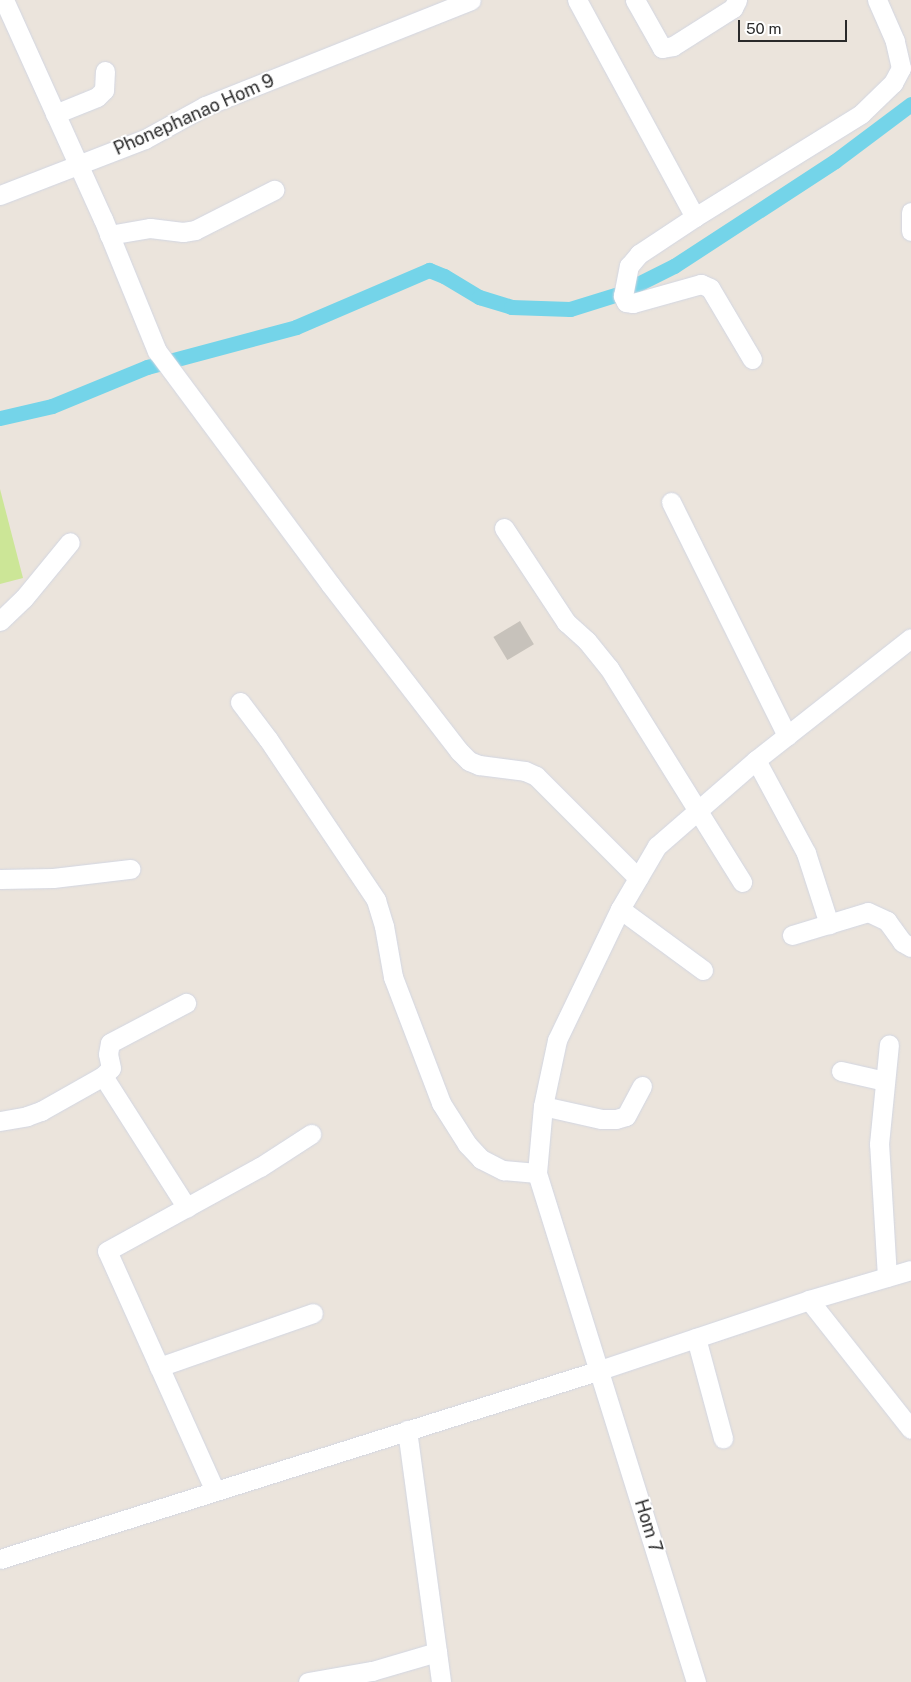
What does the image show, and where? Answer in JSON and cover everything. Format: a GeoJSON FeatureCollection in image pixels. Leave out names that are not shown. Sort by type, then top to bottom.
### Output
{"type":"FeatureCollection","features":[{"type":"Feature","properties":{"kind":"street"},"geometry":{"type":"LineString","coordinates":[[4,0],[109,235],[157,352],[336,592],[464,756],[479,766],[525,771],[536,776],[638,878]]}},
{"type":"Feature","properties":{"kind":"street","name":"Phonephanao Hom 9"},"geometry":{"type":"LineString","coordinates":[[0,195],[146,139],[205,106],[472,0]]}},
{"type":"Feature","properties":{"kind":"street"},"geometry":{"type":"LineString","coordinates":[[577,0],[695,217]]}},
{"type":"Feature","properties":{"kind":"street"},"geometry":{"type":"LineString","coordinates":[[635,0],[662,48],[673,46],[733,8],[736,0]]}},
{"type":"Feature","properties":{"kind":"street"},"geometry":{"type":"LineString","coordinates":[[752,359],[710,288],[701,284],[633,303],[626,302],[623,296],[629,266],[639,254],[695,217],[861,114],[893,83],[901,68],[895,41],[877,0]]}},
{"type":"Feature","properties":{"kind":"street"},"geometry":{"type":"LineString","coordinates":[[56,114],[97,97],[104,90],[105,71]]}},
{"type":"Feature","properties":{"kind":"street"},"geometry":{"type":"LineString","coordinates":[[109,235],[150,228],[183,232],[195,230],[274,190]]}},
{"type":"Feature","properties":{"kind":"street"},"geometry":{"type":"LineString","coordinates":[[911,212],[911,231]]}},
{"type":"Feature","properties":{"kind":"street"},"geometry":{"type":"LineString","coordinates":[[671,502],[786,736]]}},
{"type":"Feature","properties":{"kind":"street"},"geometry":{"type":"LineString","coordinates":[[504,528],[566,622],[587,641],[609,668],[742,882]]}},
{"type":"Feature","properties":{"kind":"street"},"geometry":{"type":"LineString","coordinates":[[0,621],[24,598],[70,542]]}},
{"type":"Feature","properties":{"kind":"street"},"geometry":{"type":"LineString","coordinates":[[240,702],[268,739],[376,900],[384,926],[393,978],[441,1103],[451,1119],[467,1144],[481,1159],[503,1170],[537,1173],[543,1106],[557,1040],[620,909],[657,846],[696,810],[756,760],[911,638]]}},
{"type":"Feature","properties":{"kind":"street"},"geometry":{"type":"LineString","coordinates":[[756,760],[806,853],[829,924]]}},
{"type":"Feature","properties":{"kind":"street"},"geometry":{"type":"LineString","coordinates":[[0,879],[53,878],[130,869]]}},
{"type":"Feature","properties":{"kind":"street"},"geometry":{"type":"LineString","coordinates":[[620,909],[703,970]]}},
{"type":"Feature","properties":{"kind":"street"},"geometry":{"type":"LineString","coordinates":[[792,935],[868,912],[887,921],[902,942],[911,947]]}},
{"type":"Feature","properties":{"kind":"street"},"geometry":{"type":"LineString","coordinates":[[0,1121],[42,1111],[103,1076],[111,1068],[108,1054],[110,1043],[186,1003]]}},
{"type":"Feature","properties":{"kind":"street"},"geometry":{"type":"LineString","coordinates":[[887,1277],[879,1144],[888,1044]]}},
{"type":"Feature","properties":{"kind":"street"},"geometry":{"type":"LineString","coordinates":[[841,1072],[885,1081]]}},
{"type":"Feature","properties":{"kind":"street"},"geometry":{"type":"LineString","coordinates":[[103,1076],[187,1208]]}},
{"type":"Feature","properties":{"kind":"street"},"geometry":{"type":"LineString","coordinates":[[543,1106],[601,1119],[616,1119],[626,1116],[642,1086]]}},
{"type":"Feature","properties":{"kind":"street"},"geometry":{"type":"LineString","coordinates":[[215,1491],[107,1252],[187,1208],[311,1134]]}},
{"type":"Feature","properties":{"kind":"street","name":"Hom 7"},"geometry":{"type":"LineString","coordinates":[[537,1173],[696,1682]]}},
{"type":"Feature","properties":{"kind":"street"},"geometry":{"type":"LineString","coordinates":[[0,1559],[600,1370],[809,1300],[911,1270]]}},
{"type":"Feature","properties":{"kind":"street"},"geometry":{"type":"LineString","coordinates":[[809,1300],[911,1429]]}},
{"type":"Feature","properties":{"kind":"street"},"geometry":{"type":"LineString","coordinates":[[159,1367],[313,1313]]}},
{"type":"Feature","properties":{"kind":"street"},"geometry":{"type":"LineString","coordinates":[[696,1338],[723,1438]]}},
{"type":"Feature","properties":{"kind":"street"},"geometry":{"type":"LineString","coordinates":[[407,1430],[441,1682]]}},
{"type":"Feature","properties":{"kind":"street"},"geometry":{"type":"LineString","coordinates":[[308,1682],[372,1671],[436,1652]]}},
{"type":"Feature","properties":{"kind":"green space"},"geometry":{"type":"Polygon","coordinates":[[[0,489],[23,578],[0,584],[0,489]]]}},
{"type":"Feature","properties":{"kind":"building"},"geometry":{"type":"Polygon","coordinates":[[[520,621],[534,644],[507,660],[493,637],[520,621]]]}},
{"type":"Feature","properties":{"kind":"waterway"},"geometry":{"type":"LineString","coordinates":[[0,418],[52,406],[147,367],[296,327],[429,270],[444,276],[479,297],[511,307],[570,309],[618,294],[674,266],[835,161],[911,104]]}}]}
